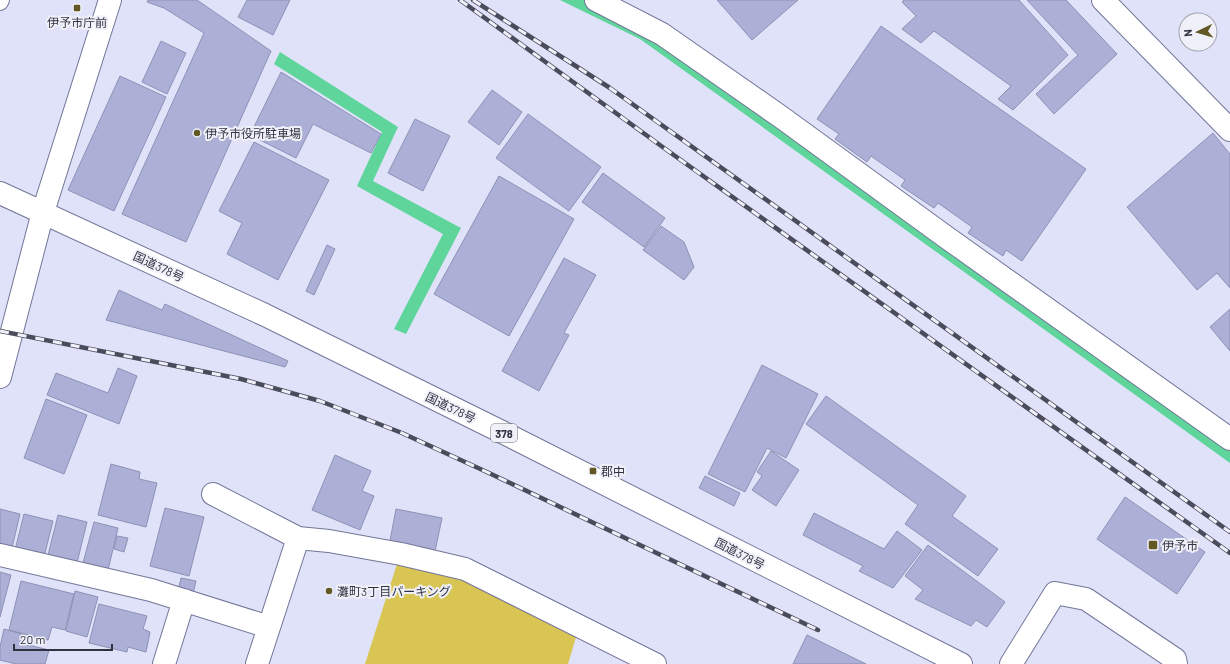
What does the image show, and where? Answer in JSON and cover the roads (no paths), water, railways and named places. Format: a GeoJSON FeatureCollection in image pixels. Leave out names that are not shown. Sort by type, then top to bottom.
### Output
{"type":"FeatureCollection","features":[{"type":"Feature","properties":{"kind":"main road"},"geometry":{"type":"LineString","coordinates":[[0,377],[43,212],[110,0]]}},
{"type":"Feature","properties":{"kind":"main road"},"geometry":{"type":"LineString","coordinates":[[596,0],[662,34],[781,117],[953,242],[1230,439]]}},
{"type":"Feature","properties":{"kind":"main road"},"geometry":{"type":"LineString","coordinates":[[1103,0],[1230,130]]}},
{"type":"Feature","properties":{"kind":"main road","name":"国道378号"},"geometry":{"type":"LineString","coordinates":[[0,193],[272,318],[510,436],[961,664]]}},
{"type":"Feature","properties":{"kind":"main road"},"geometry":{"type":"LineString","coordinates":[[213,494],[298,538],[329,541],[401,554],[465,569],[655,664]]}},
{"type":"Feature","properties":{"kind":"main road"},"geometry":{"type":"LineString","coordinates":[[257,664],[298,538]]}},
{"type":"Feature","properties":{"kind":"main road"},"geometry":{"type":"LineString","coordinates":[[0,555],[151,590],[269,627]]}},
{"type":"Feature","properties":{"kind":"main road"},"geometry":{"type":"LineString","coordinates":[[1011,664],[1055,593],[1086,599],[1175,659],[1176,664]]}},
{"type":"Feature","properties":{"kind":"main road"},"geometry":{"type":"LineString","coordinates":[[164,664],[184,600]]}},
{"type":"Feature","properties":{"kind":"railway"},"geometry":{"type":"LineString","coordinates":[[460,0],[664,148],[1230,553]]}},
{"type":"Feature","properties":{"kind":"railway"},"geometry":{"type":"LineString","coordinates":[[473,0],[610,88],[1230,532]]}},
{"type":"Feature","properties":{"kind":"railway"},"geometry":{"type":"LineString","coordinates":[[0,331],[241,379],[320,401],[402,433],[489,473],[818,630]]}},
{"type":"Feature","properties":{"kind":"place","name":"伊予市庁前"},"geometry":{"type":"Point","coordinates":[77,8]}},
{"type":"Feature","properties":{"kind":"place","name":"伊予市役所駐車場"},"geometry":{"type":"Point","coordinates":[197,133]}},
{"type":"Feature","properties":{"kind":"place","name":"郡中"},"geometry":{"type":"Point","coordinates":[593,471]}},
{"type":"Feature","properties":{"kind":"place","name":"伊予市"},"geometry":{"type":"Point","coordinates":[1153,545]}},
{"type":"Feature","properties":{"kind":"place","name":"灘町3丁目パーキング"},"geometry":{"type":"Point","coordinates":[329,591]}}]}
